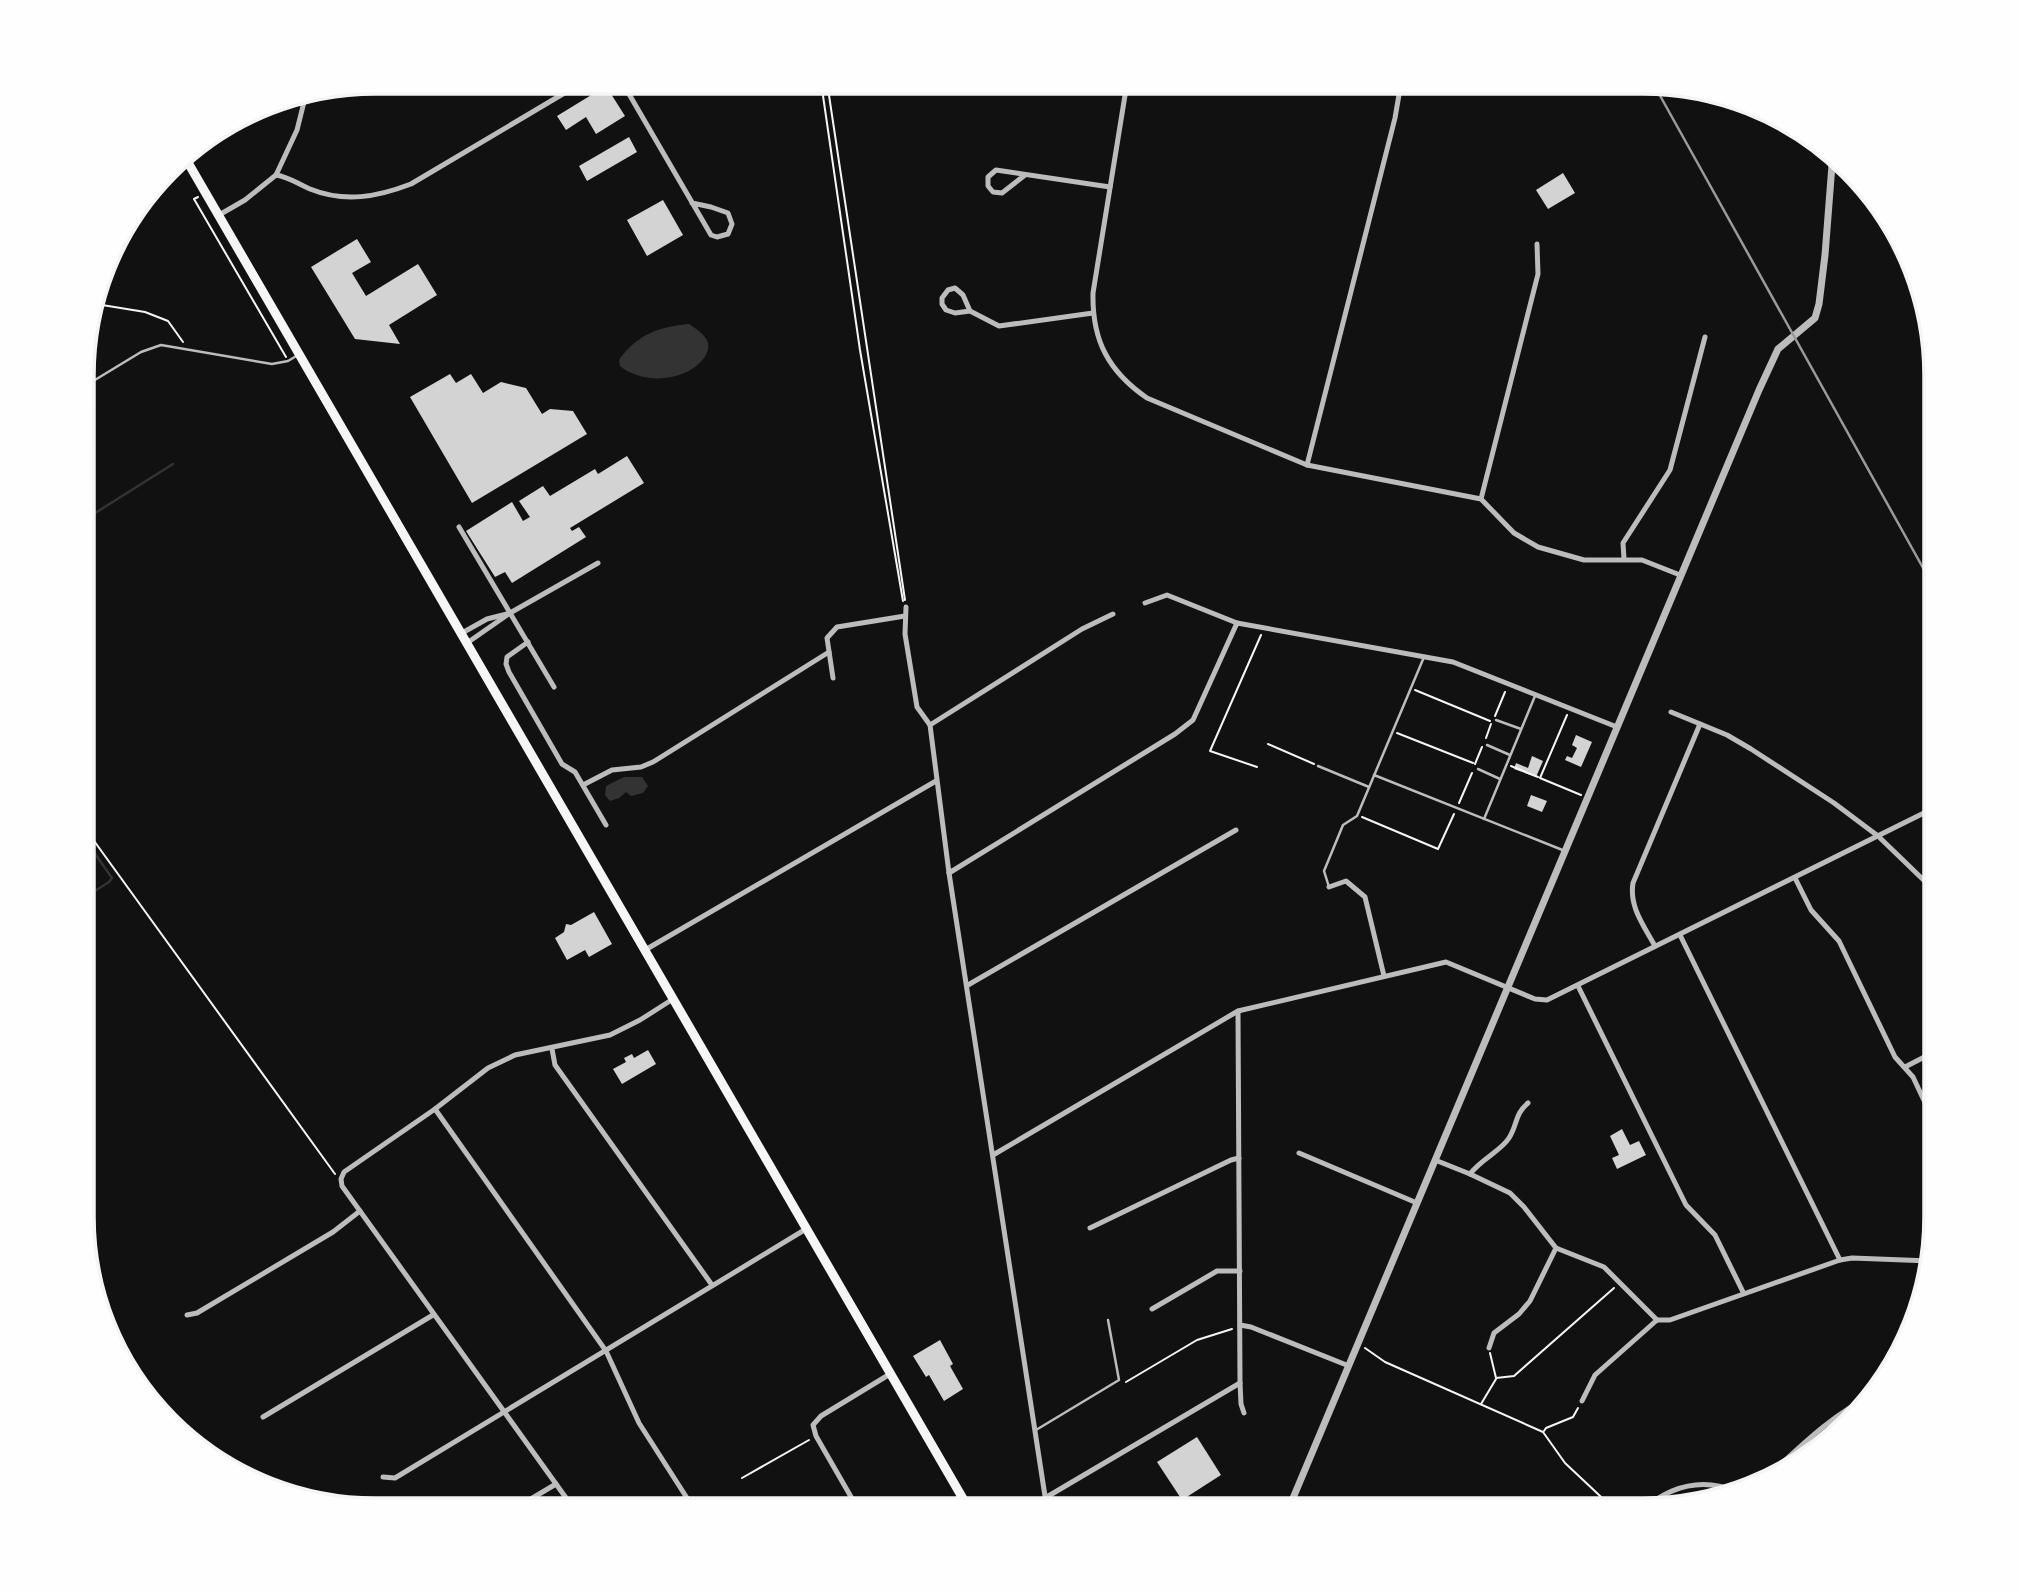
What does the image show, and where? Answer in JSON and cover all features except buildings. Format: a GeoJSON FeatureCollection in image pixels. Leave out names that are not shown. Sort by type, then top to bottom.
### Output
{"type":"FeatureCollection","features":[{"type":"Feature","properties":{"kind":"main road"},"geometry":{"type":"LineString","coordinates":[[189,165],[962,1496]]}},
{"type":"Feature","properties":{"kind":"street"},"geometry":{"type":"LineString","coordinates":[[275,175],[288,177],[307,188],[330,196],[355,198],[384,194],[411,184],[563,94]]}},
{"type":"Feature","properties":{"kind":"street"},"geometry":{"type":"LineString","coordinates":[[629,94],[692,203],[711,235],[717,237],[728,234],[733,224],[727,213],[692,203]]}},
{"type":"Feature","properties":{"kind":"street"},"geometry":{"type":"LineString","coordinates":[[1125,94],[1093,293],[1093,313],[1098,341],[1112,366],[1130,387],[1147,398],[1307,465],[1481,499],[1514,533],[1532,545],[1584,560],[1642,560],[1680,575]]}},
{"type":"Feature","properties":{"kind":"street"},"geometry":{"type":"LineString","coordinates":[[1307,465],[1399,94]]}},
{"type":"Feature","properties":{"kind":"street"},"geometry":{"type":"LineString","coordinates":[[219,215],[245,200],[275,175],[297,130],[304,104]]}},
{"type":"Feature","properties":{"kind":"street"},"geometry":{"type":"LineString","coordinates":[[1293,1498],[1680,575],[1778,349],[1815,318],[1825,254],[1832,167]]}},
{"type":"Feature","properties":{"kind":"street"},"geometry":{"type":"LineString","coordinates":[[1025,175],[1002,193],[993,192],[989,186],[988,177],[996,170],[1110,187]]}},
{"type":"Feature","properties":{"kind":"street"},"geometry":{"type":"LineString","coordinates":[[1481,499],[1538,276],[1537,244]]}},
{"type":"Feature","properties":{"kind":"street"},"geometry":{"type":"LineString","coordinates":[[970,311],[963,295],[955,288],[948,290],[942,298],[946,310],[954,313],[970,311],[999,326],[1093,313]]}},
{"type":"Feature","properties":{"kind":"street"},"geometry":{"type":"LineString","coordinates":[[1624,559],[1623,542],[1670,470],[1705,337]]}},
{"type":"Feature","properties":{"kind":"street"},"geometry":{"type":"LineString","coordinates":[[459,527],[554,687]]}},
{"type":"Feature","properties":{"kind":"street"},"geometry":{"type":"LineString","coordinates":[[466,643],[491,629],[510,613],[598,563]]}},
{"type":"Feature","properties":{"kind":"street"},"geometry":{"type":"LineString","coordinates":[[1145,603],[1167,595],[1237,623],[1453,662],[1617,727]]}},
{"type":"Feature","properties":{"kind":"street"},"geometry":{"type":"LineString","coordinates":[[906,607],[905,634],[917,707],[930,725],[949,873],[1045,1498],[1240,1382]]}},
{"type":"Feature","properties":{"kind":"street"},"geometry":{"type":"LineString","coordinates":[[461,634],[487,620],[510,613]]}},
{"type":"Feature","properties":{"kind":"street"},"geometry":{"type":"LineString","coordinates":[[930,725],[1082,629],[1113,614]]}},
{"type":"Feature","properties":{"kind":"street"},"geometry":{"type":"LineString","coordinates":[[833,678],[827,638],[837,626],[905,616]]}},
{"type":"Feature","properties":{"kind":"street"},"geometry":{"type":"LineString","coordinates":[[949,873],[1175,734],[1193,720],[1237,623]]}},
{"type":"Feature","properties":{"kind":"street"},"geometry":{"type":"LineString","coordinates":[[528,642],[508,657],[506,664],[562,764],[575,772],[606,825]]}},
{"type":"Feature","properties":{"kind":"street"},"geometry":{"type":"LineString","coordinates":[[583,785],[612,770],[641,767],[653,762],[829,652]]}},
{"type":"Feature","properties":{"kind":"street"},"geometry":{"type":"LineString","coordinates":[[1671,712],[1751,749],[1834,803],[1878,836],[1924,880]]}},
{"type":"Feature","properties":{"kind":"street"},"geometry":{"type":"LineString","coordinates":[[1655,946],[1633,905],[1633,883],[1700,724]]}},
{"type":"Feature","properties":{"kind":"street"},"geometry":{"type":"LineString","coordinates":[[645,950],[936,781]]}},
{"type":"Feature","properties":{"kind":"street"},"geometry":{"type":"LineString","coordinates":[[993,1155],[1238,1011],[1446,962],[1535,999],[1547,1000],[1924,813]]}},
{"type":"Feature","properties":{"kind":"street"},"geometry":{"type":"LineString","coordinates":[[968,985],[1236,830]]}},
{"type":"Feature","properties":{"kind":"street"},"geometry":{"type":"LineString","coordinates":[[1795,878],[1811,910],[1839,941],[1895,1057],[1913,1077],[1924,1100]]}},
{"type":"Feature","properties":{"kind":"street"},"geometry":{"type":"LineString","coordinates":[[1329,887],[1346,881],[1365,897],[1384,976]]}},
{"type":"Feature","properties":{"kind":"street"},"geometry":{"type":"LineString","coordinates":[[1680,935],[1840,1259]]}},
{"type":"Feature","properties":{"kind":"street"},"geometry":{"type":"LineString","coordinates":[[1578,986],[1686,1205],[1715,1235],[1743,1292]]}},
{"type":"Feature","properties":{"kind":"street"},"geometry":{"type":"LineString","coordinates":[[566,1498],[360,1212],[342,1186],[341,1179],[344,1172],[435,1109],[488,1068],[515,1055],[610,1035],[673,999]]}},
{"type":"Feature","properties":{"kind":"street"},"geometry":{"type":"LineString","coordinates":[[1238,1011],[1240,1382],[1244,1413]]}},
{"type":"Feature","properties":{"kind":"street"},"geometry":{"type":"LineString","coordinates":[[552,1049],[555,1065],[712,1285]]}},
{"type":"Feature","properties":{"kind":"street"},"geometry":{"type":"LineString","coordinates":[[1905,1066],[1924,1057]]}},
{"type":"Feature","properties":{"kind":"street"},"geometry":{"type":"LineString","coordinates":[[1471,1174],[1477,1164],[1508,1139],[1518,1112],[1528,1103]]}},
{"type":"Feature","properties":{"kind":"street"},"geometry":{"type":"LineString","coordinates":[[435,1109],[606,1351],[639,1423],[687,1498]]}},
{"type":"Feature","properties":{"kind":"street"},"geometry":{"type":"LineString","coordinates":[[1299,1153],[1418,1203]]}},
{"type":"Feature","properties":{"kind":"street"},"geometry":{"type":"LineString","coordinates":[[1090,1228],[1239,1158]]}},
{"type":"Feature","properties":{"kind":"street"},"geometry":{"type":"LineString","coordinates":[[1435,1160],[1471,1174],[1510,1194],[1524,1207],[1556,1248],[1604,1267],[1657,1320]]}},
{"type":"Feature","properties":{"kind":"street"},"geometry":{"type":"LineString","coordinates":[[187,1315],[197,1313],[333,1232],[360,1212]]}},
{"type":"Feature","properties":{"kind":"street"},"geometry":{"type":"LineString","coordinates":[[383,1477],[395,1478],[806,1229]]}},
{"type":"Feature","properties":{"kind":"street"},"geometry":{"type":"LineString","coordinates":[[1489,1348],[1494,1333],[1520,1314],[1530,1301],[1556,1248]]}},
{"type":"Feature","properties":{"kind":"street"},"geometry":{"type":"LineString","coordinates":[[1582,1401],[1595,1375],[1657,1320],[1670,1320],[1840,1259],[1921,1261]]}},
{"type":"Feature","properties":{"kind":"street"},"geometry":{"type":"LineString","coordinates":[[1152,1310],[1217,1271],[1240,1271]]}},
{"type":"Feature","properties":{"kind":"street"},"geometry":{"type":"LineString","coordinates":[[263,1417],[433,1315]]}},
{"type":"Feature","properties":{"kind":"street"},"geometry":{"type":"LineString","coordinates":[[1240,1327],[1251,1327],[1349,1366]]}},
{"type":"Feature","properties":{"kind":"street"},"geometry":{"type":"LineString","coordinates":[[852,1498],[816,1436],[813,1425],[821,1416],[890,1374]]}},
{"type":"Feature","properties":{"kind":"street"},"geometry":{"type":"LineString","coordinates":[[1796,1452],[1848,1409]]}},
{"type":"Feature","properties":{"kind":"street"},"geometry":{"type":"LineString","coordinates":[[1657,1497],[1678,1487],[1699,1483],[1723,1486]]}},
{"type":"Feature","properties":{"kind":"street"},"geometry":{"type":"LineString","coordinates":[[532,1498],[556,1484]]}},
{"type":"Feature","properties":{"kind":"lane"},"geometry":{"type":"LineString","coordinates":[[94,381],[141,352],[161,345],[272,364],[288,361],[299,355]]}},
{"type":"Feature","properties":{"kind":"lane"},"geometry":{"type":"LineString","coordinates":[[1329,887],[1324,871],[1343,825],[1357,816],[1424,656]]}},
{"type":"Feature","properties":{"kind":"lane"},"geometry":{"type":"LineString","coordinates":[[1484,819],[1536,694]]}},
{"type":"Feature","properties":{"kind":"lane"},"geometry":{"type":"LineString","coordinates":[[1494,721],[1521,729]]}},
{"type":"Feature","properties":{"kind":"lane"},"geometry":{"type":"LineString","coordinates":[[1487,745],[1511,755]]}},
{"type":"Feature","properties":{"kind":"lane"},"geometry":{"type":"LineString","coordinates":[[1318,766],[1369,787]]}},
{"type":"Feature","properties":{"kind":"lane"},"geometry":{"type":"LineString","coordinates":[[1478,769],[1501,780]]}},
{"type":"Feature","properties":{"kind":"lane"},"geometry":{"type":"LineString","coordinates":[[1374,775],[1565,851]]}},
{"type":"Feature","properties":{"kind":"lane"},"geometry":{"type":"LineString","coordinates":[[1035,1431],[1119,1380],[1108,1320]]}},
{"type":"Feature","properties":{"kind":"path"},"geometry":{"type":"LineString","coordinates":[[823,94],[860,349],[906,607]]}},
{"type":"Feature","properties":{"kind":"path"},"geometry":{"type":"LineString","coordinates":[[829,94],[906,607]]}},
{"type":"Feature","properties":{"kind":"path"},"geometry":{"type":"LineString","coordinates":[[194,200],[288,361]]}},
{"type":"Feature","properties":{"kind":"path"},"geometry":{"type":"LineString","coordinates":[[103,305],[145,313],[168,321],[187,348]]}},
{"type":"Feature","properties":{"kind":"path"},"geometry":{"type":"LineString","coordinates":[[1257,767],[1210,751],[1264,627]]}},
{"type":"Feature","properties":{"kind":"path"},"geometry":{"type":"LineString","coordinates":[[1357,816],[1438,849],[1494,721],[1508,682]]}},
{"type":"Feature","properties":{"kind":"path"},"geometry":{"type":"LineString","coordinates":[[1410,689],[1494,721]]}},
{"type":"Feature","properties":{"kind":"path"},"geometry":{"type":"LineString","coordinates":[[1539,778],[1567,715]]}},
{"type":"Feature","properties":{"kind":"path"},"geometry":{"type":"LineString","coordinates":[[1393,731],[1475,764]]}},
{"type":"Feature","properties":{"kind":"path"},"geometry":{"type":"LineString","coordinates":[[1268,744],[1318,766]]}},
{"type":"Feature","properties":{"kind":"path"},"geometry":{"type":"LineString","coordinates":[[1516,768],[1579,794]]}},
{"type":"Feature","properties":{"kind":"path"},"geometry":{"type":"LineString","coordinates":[[94,841],[333,1173],[341,1179]]}},
{"type":"Feature","properties":{"kind":"path"},"geometry":{"type":"LineString","coordinates":[[1496,1378],[1514,1376],[1620,1283]]}},
{"type":"Feature","properties":{"kind":"path"},"geometry":{"type":"LineString","coordinates":[[1119,1380],[1125,1383],[1197,1340],[1226,1329],[1240,1327]]}},
{"type":"Feature","properties":{"kind":"path"},"geometry":{"type":"LineString","coordinates":[[1358,1345],[1385,1362],[1543,1432],[1565,1463],[1602,1498]]}},
{"type":"Feature","properties":{"kind":"path"},"geometry":{"type":"LineString","coordinates":[[1481,1404],[1496,1378],[1489,1348]]}},
{"type":"Feature","properties":{"kind":"path"},"geometry":{"type":"LineString","coordinates":[[1543,1432],[1546,1428],[1573,1416],[1582,1401]]}},
{"type":"Feature","properties":{"kind":"path"},"geometry":{"type":"LineString","coordinates":[[742,1478],[816,1436]]}},
{"type":"Feature","properties":{"kind":"shaded area"},"geometry":{"type":"Polygon","coordinates":[[[689,324],[705,337],[708,347],[704,358],[687,372],[652,378],[629,372],[620,366],[619,360],[641,338],[668,327],[689,324]]]}},
{"type":"Feature","properties":{"kind":"shaded area"},"geometry":{"type":"Polygon","coordinates":[[[624,777],[642,777],[648,786],[643,793],[631,796],[626,792],[610,801],[605,795],[606,786],[624,777]]]}},
{"type":"Feature","properties":{"kind":"waterway"},"geometry":{"type":"LineString","coordinates":[[94,514],[173,464]]}},
{"type":"Feature","properties":{"kind":"waterway"},"geometry":{"type":"LineString","coordinates":[[94,852],[112,878],[94,892]]}},
{"type":"Feature","properties":{"kind":"railway"},"geometry":{"type":"LineString","coordinates":[[1660,95],[1924,570]]}}]}
